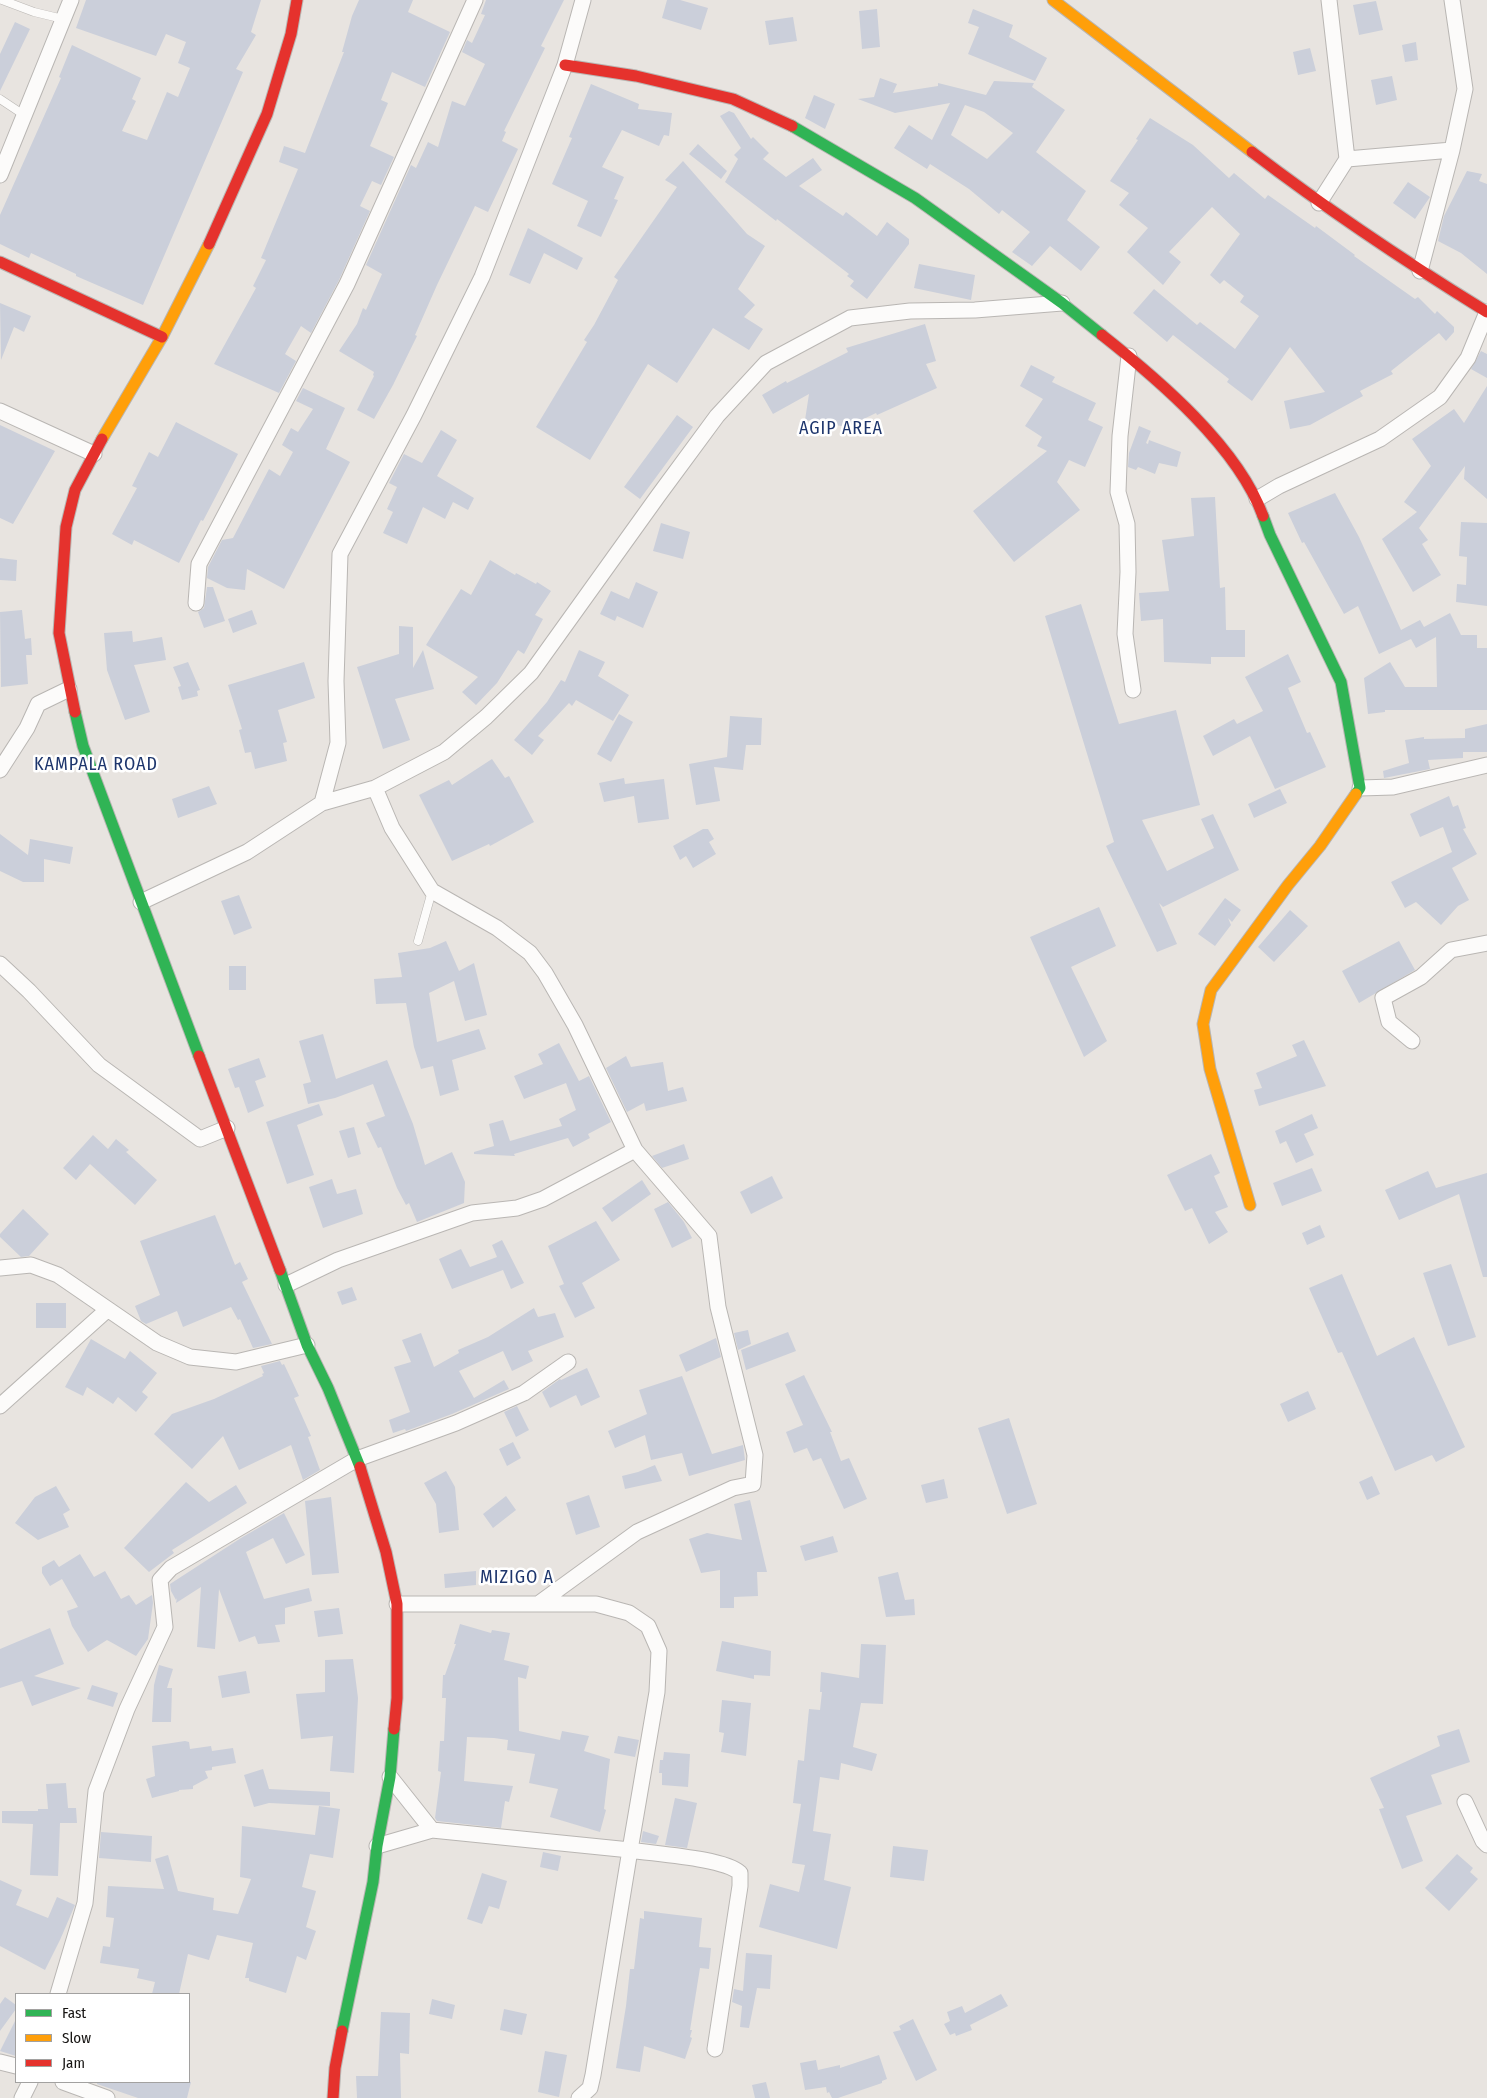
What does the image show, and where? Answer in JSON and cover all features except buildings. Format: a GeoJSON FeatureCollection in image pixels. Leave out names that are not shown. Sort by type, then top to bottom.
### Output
{"type":"FeatureCollection","features":[{"type":"Feature","properties":{"kind":"street"},"geometry":{"type":"LineString","coordinates":[[0,175],[71,0]]}},
{"type":"Feature","properties":{"kind":"street"},"geometry":{"type":"LineString","coordinates":[[297,0],[291,34],[267,114],[193,278],[162,337],[75,490],[66,527],[59,632],[69,689],[83,746],[307,1345],[328,1388],[357,1459],[386,1552],[397,1604],[397,1698],[390,1777],[377,1846],[373,1882],[335,2068],[333,2098]]}},
{"type":"Feature","properties":{"kind":"street"},"geometry":{"type":"LineString","coordinates":[[196,602],[199,564],[347,284],[475,0]]}},
{"type":"Feature","properties":{"kind":"street"},"geometry":{"type":"LineString","coordinates":[[322,803],[338,743],[336,681],[340,554],[409,424],[482,277],[565,65],[583,0]]}},
{"type":"Feature","properties":{"kind":"street"},"geometry":{"type":"LineString","coordinates":[[1053,0],[1319,202],[1420,271],[1487,312],[1468,358],[1440,397],[1380,439],[1256,499]]}},
{"type":"Feature","properties":{"kind":"street"},"geometry":{"type":"LineString","coordinates":[[1319,202],[1347,159],[1329,0]]}},
{"type":"Feature","properties":{"kind":"street"},"geometry":{"type":"LineString","coordinates":[[1420,271],[1452,150],[1465,89],[1452,0]]}},
{"type":"Feature","properties":{"kind":"street"},"geometry":{"type":"LineString","coordinates":[[565,65],[636,76],[733,99],[805,132],[915,198],[1062,303],[1129,356],[1180,402],[1224,450],[1256,499],[1270,535],[1341,682],[1360,788],[1320,846],[1288,885],[1211,990],[1203,1024],[1210,1069],[1250,1205]]}},
{"type":"Feature","properties":{"kind":"street"},"geometry":{"type":"LineString","coordinates":[[1347,159],[1452,150]]}},
{"type":"Feature","properties":{"kind":"street"},"geometry":{"type":"LineString","coordinates":[[0,262],[162,337]]}},
{"type":"Feature","properties":{"kind":"street"},"geometry":{"type":"LineString","coordinates":[[141,902],[247,852],[322,803],[375,788],[444,752],[486,717],[531,673],[718,416],[766,364],[850,318],[910,311],[975,310],[1062,303]]}},
{"type":"Feature","properties":{"kind":"street"},"geometry":{"type":"LineString","coordinates":[[1129,356],[1120,436],[1118,492],[1127,524],[1128,572],[1125,634],[1133,690]]}},
{"type":"Feature","properties":{"kind":"street"},"geometry":{"type":"LineString","coordinates":[[0,411],[94,454]]}},
{"type":"Feature","properties":{"kind":"street"},"geometry":{"type":"LineString","coordinates":[[0,770],[27,728],[38,704],[69,689]]}},
{"type":"Feature","properties":{"kind":"street"},"geometry":{"type":"LineString","coordinates":[[1360,788],[1393,787],[1487,765]]}},
{"type":"Feature","properties":{"kind":"street"},"geometry":{"type":"LineString","coordinates":[[375,788],[392,828],[432,891],[497,928],[530,953],[545,973],[575,1025],[635,1150],[709,1236],[718,1307],[755,1455],[754,1484],[733,1488],[636,1532],[538,1604]]}},
{"type":"Feature","properties":{"kind":"street"},"geometry":{"type":"LineString","coordinates":[[1412,1041],[1390,1022],[1383,998],[1421,978],[1451,950],[1487,943]]}},
{"type":"Feature","properties":{"kind":"street"},"geometry":{"type":"LineString","coordinates":[[0,964],[29,991],[99,1065],[200,1139],[227,1128]]}},
{"type":"Feature","properties":{"kind":"street"},"geometry":{"type":"LineString","coordinates":[[286,1285],[338,1260],[472,1213],[517,1208],[544,1199],[635,1150]]}},
{"type":"Feature","properties":{"kind":"street"},"geometry":{"type":"LineString","coordinates":[[0,1268],[31,1264],[58,1275],[157,1343],[190,1357],[236,1362],[307,1345]]}},
{"type":"Feature","properties":{"kind":"street"},"geometry":{"type":"LineString","coordinates":[[0,1406],[108,1310]]}},
{"type":"Feature","properties":{"kind":"street"},"geometry":{"type":"LineString","coordinates":[[58,1993],[85,1903],[96,1790],[127,1709],[165,1627],[160,1580],[171,1568],[357,1459],[456,1423],[524,1393],[568,1362]]}},
{"type":"Feature","properties":{"kind":"street"},"geometry":{"type":"LineString","coordinates":[[397,1604],[596,1604],[629,1613],[648,1626],[659,1651],[657,1692],[593,2075],[590,2088],[579,2098]]}},
{"type":"Feature","properties":{"kind":"street"},"geometry":{"type":"LineString","coordinates":[[390,1777],[432,1830]]}},
{"type":"Feature","properties":{"kind":"street"},"geometry":{"type":"LineString","coordinates":[[1465,1802],[1483,1841],[1487,1845]]}},
{"type":"Feature","properties":{"kind":"street"},"geometry":{"type":"LineString","coordinates":[[377,1846],[432,1830],[630,1850],[733,1867],[740,1873],[740,1886],[716,2049]]}},
{"type":"Feature","properties":{"kind":"street"},"geometry":{"type":"LineString","coordinates":[[0,2062],[15,2066]]}},
{"type":"Feature","properties":{"kind":"street"},"geometry":{"type":"LineString","coordinates":[[22,2098],[30,2083]]}},
{"type":"Feature","properties":{"kind":"street"},"geometry":{"type":"LineString","coordinates":[[66,2083],[106,2098]]}},
{"type":"Feature","properties":{"kind":"lane"},"geometry":{"type":"LineString","coordinates":[[2,0],[34,12],[64,19]]}},
{"type":"Feature","properties":{"kind":"lane"},"geometry":{"type":"LineString","coordinates":[[0,99],[24,115]]}},
{"type":"Feature","properties":{"kind":"lane"},"geometry":{"type":"LineString","coordinates":[[418,941],[432,891]]}},
{"type":"Feature","properties":{"kind":"traffic: fast"},"geometry":{"type":"LineString","coordinates":[[792,126],[915,198],[1062,303],[1102,335]]}},
{"type":"Feature","properties":{"kind":"traffic: fast"},"geometry":{"type":"LineString","coordinates":[[1263,516],[1270,535],[1341,682],[1360,788],[1356,794]]}},
{"type":"Feature","properties":{"kind":"traffic: fast"},"geometry":{"type":"LineString","coordinates":[[75,712],[83,746],[199,1056]]}},
{"type":"Feature","properties":{"kind":"traffic: fast"},"geometry":{"type":"LineString","coordinates":[[280,1270],[307,1345],[328,1388],[360,1467]]}},
{"type":"Feature","properties":{"kind":"traffic: fast"},"geometry":{"type":"LineString","coordinates":[[342,2031],[373,1882],[377,1846],[390,1777],[394,1729]]}},
{"type":"Feature","properties":{"kind":"traffic: slow"},"geometry":{"type":"LineString","coordinates":[[1053,0],[1252,152]]}},
{"type":"Feature","properties":{"kind":"traffic: slow"},"geometry":{"type":"LineString","coordinates":[[102,439],[162,337],[209,244]]}},
{"type":"Feature","properties":{"kind":"traffic: slow"},"geometry":{"type":"LineString","coordinates":[[1250,1205],[1210,1069],[1203,1024],[1211,990],[1288,885],[1320,846],[1356,794]]}},
{"type":"Feature","properties":{"kind":"traffic: jam"},"geometry":{"type":"LineString","coordinates":[[209,244],[267,114],[291,34],[297,0]]}},
{"type":"Feature","properties":{"kind":"traffic: jam"},"geometry":{"type":"LineString","coordinates":[[565,65],[636,76],[733,99],[792,126]]}},
{"type":"Feature","properties":{"kind":"traffic: jam"},"geometry":{"type":"LineString","coordinates":[[1252,152],[1368,235],[1487,312]]}},
{"type":"Feature","properties":{"kind":"traffic: jam"},"geometry":{"type":"LineString","coordinates":[[0,262],[162,337]]}},
{"type":"Feature","properties":{"kind":"traffic: jam"},"geometry":{"type":"LineString","coordinates":[[1102,335],[1171,394],[1216,440],[1251,490],[1263,516]]}},
{"type":"Feature","properties":{"kind":"traffic: jam"},"geometry":{"type":"LineString","coordinates":[[75,712],[59,633],[66,527],[75,490],[102,439]]}},
{"type":"Feature","properties":{"kind":"traffic: jam"},"geometry":{"type":"LineString","coordinates":[[199,1056],[280,1270]]}},
{"type":"Feature","properties":{"kind":"traffic: jam"},"geometry":{"type":"LineString","coordinates":[[360,1467],[386,1552],[397,1604],[397,1698],[394,1729]]}},
{"type":"Feature","properties":{"kind":"traffic: jam"},"geometry":{"type":"LineString","coordinates":[[333,2098],[335,2068],[342,2031]]}},
{"type":"Feature","properties":{"kind":"district","name":"AGIP AREA"},"geometry":{"type":"Point","coordinates":[841,429]}},
{"type":"Feature","properties":{"kind":"district","name":"KAMPALA ROAD"},"geometry":{"type":"Point","coordinates":[96,765]}},
{"type":"Feature","properties":{"kind":"district","name":"MIZIGO A"},"geometry":{"type":"Point","coordinates":[517,1578]}}]}
